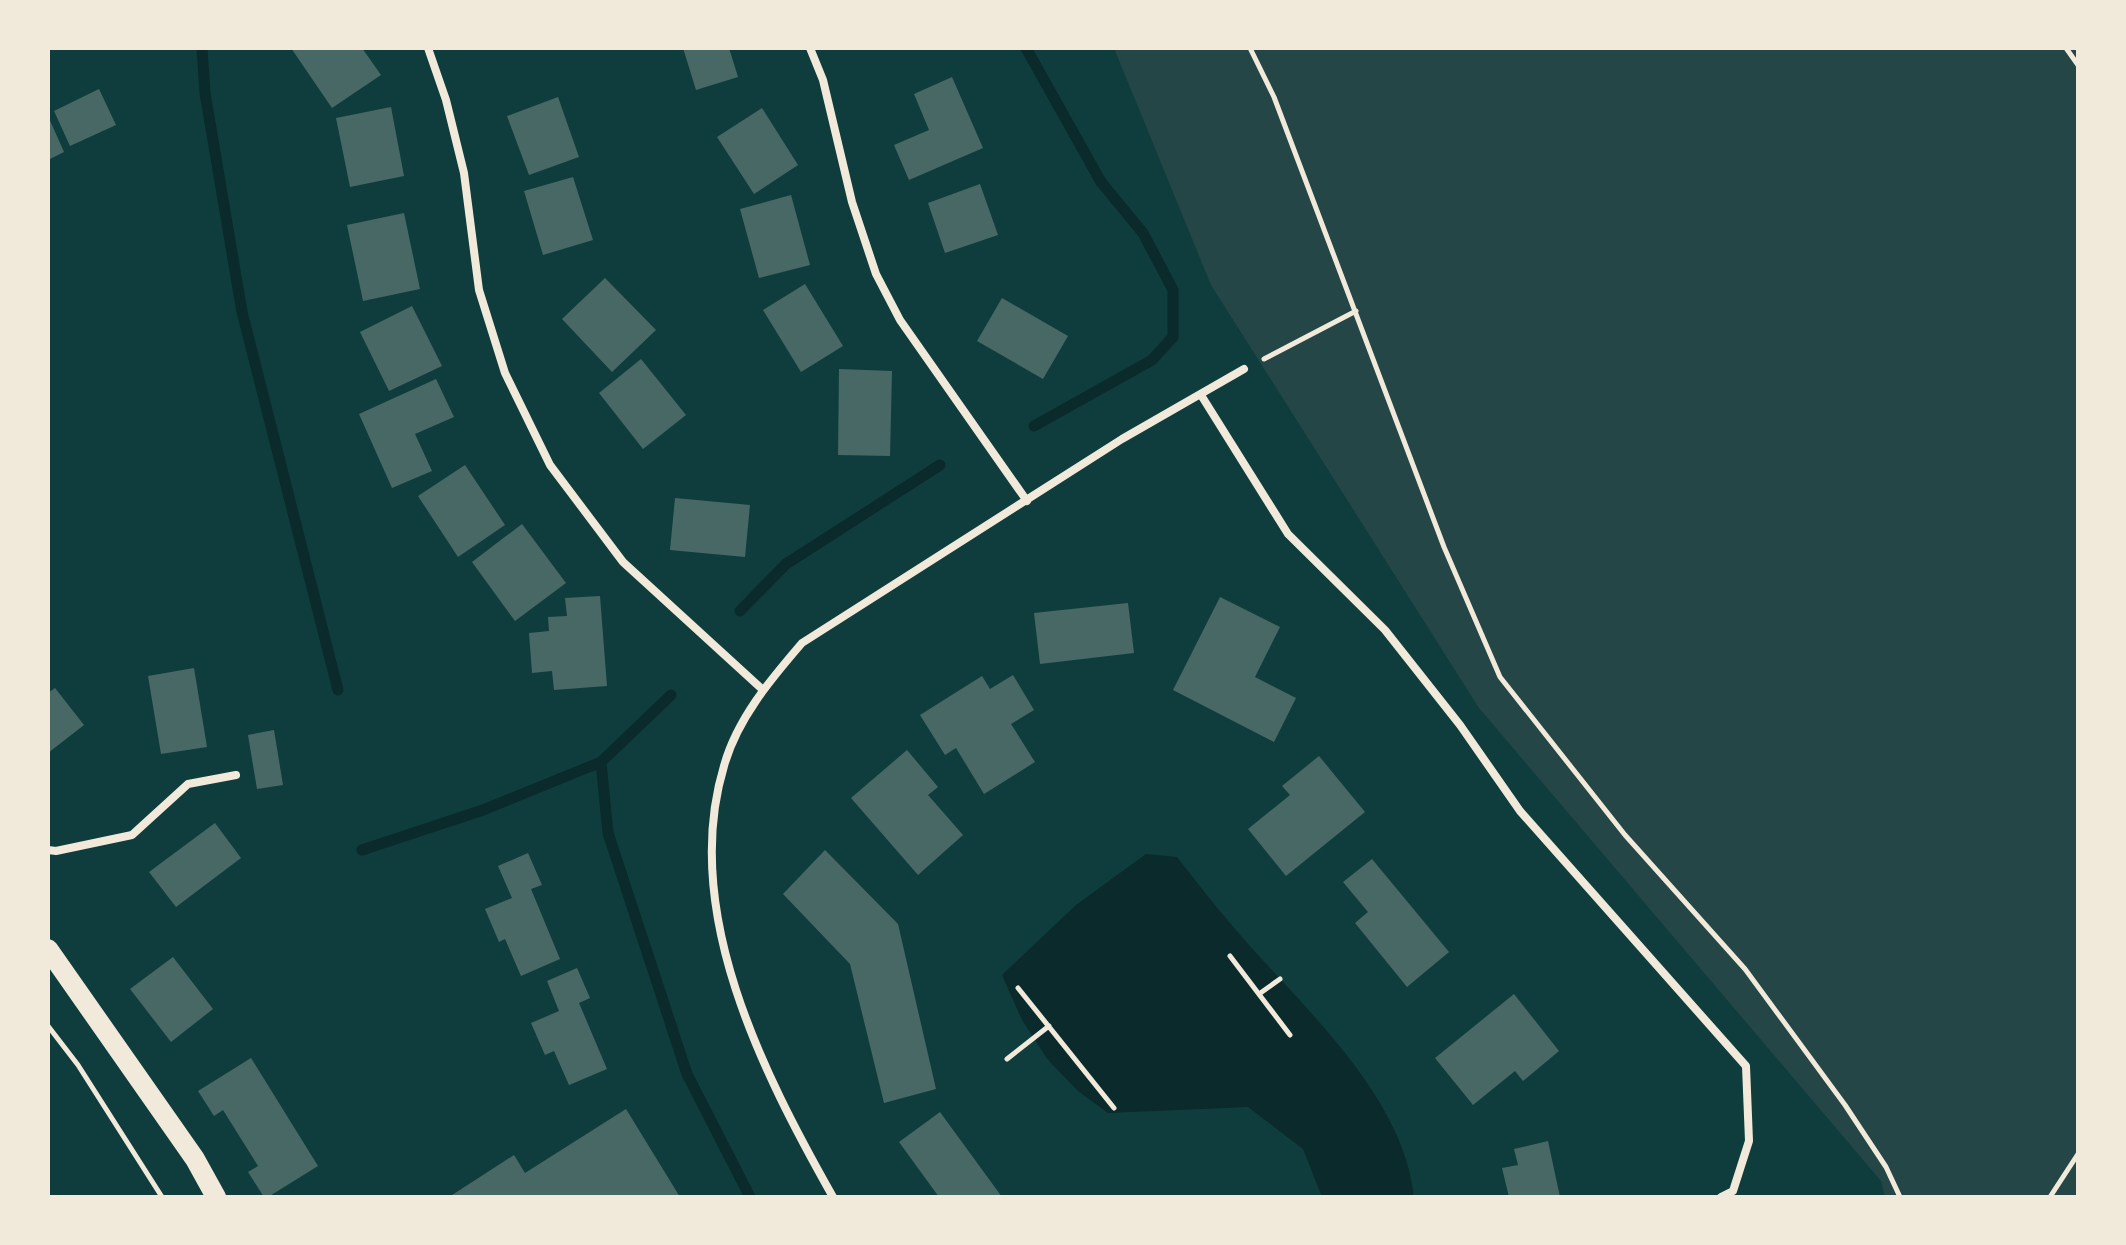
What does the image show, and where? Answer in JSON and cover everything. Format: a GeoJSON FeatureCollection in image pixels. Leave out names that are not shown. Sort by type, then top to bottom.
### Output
{"type":"FeatureCollection","features":[{"type":"Feature","properties":{"kind":"main road"},"geometry":{"type":"LineString","coordinates":[[48,949],[195,1159],[216,1197]]}},
{"type":"Feature","properties":{"kind":"street"},"geometry":{"type":"LineString","coordinates":[[428,48],[446,100],[464,173],[479,290],[505,373],[550,465],[623,562],[762,689]]}},
{"type":"Feature","properties":{"kind":"street"},"geometry":{"type":"LineString","coordinates":[[810,48],[823,80],[852,202],[876,274],[900,320],[1027,501]]}},
{"type":"Feature","properties":{"kind":"street"},"geometry":{"type":"LineString","coordinates":[[833,1197],[785,1111],[726,967],[710,849],[724,765],[762,689],[802,643],[1122,439],[1244,369]]}},
{"type":"Feature","properties":{"kind":"street"},"geometry":{"type":"LineString","coordinates":[[1201,395],[1288,534],[1385,630],[1460,725],[1520,811],[1746,1066],[1749,1141],[1733,1191],[1721,1197]]}},
{"type":"Feature","properties":{"kind":"street"},"geometry":{"type":"LineString","coordinates":[[48,850],[132,835],[188,784],[236,775]]}},
{"type":"Feature","properties":{"kind":"path"},"geometry":{"type":"LineString","coordinates":[[1250,48],[1274,97],[1444,547],[1500,677],[1625,835],[1745,969],[1853,1118],[1886,1167],[1900,1197]]}},
{"type":"Feature","properties":{"kind":"path"},"geometry":{"type":"LineString","coordinates":[[2066,48],[2078,65]]}},
{"type":"Feature","properties":{"kind":"path"},"geometry":{"type":"LineString","coordinates":[[1244,369],[1356,311]]}},
{"type":"Feature","properties":{"kind":"path"},"geometry":{"type":"LineString","coordinates":[[1230,956],[1290,1035]]}},
{"type":"Feature","properties":{"kind":"path"},"geometry":{"type":"LineString","coordinates":[[1259,994],[1280,979]]}},
{"type":"Feature","properties":{"kind":"path"},"geometry":{"type":"LineString","coordinates":[[1018,988],[1114,1108]]}},
{"type":"Feature","properties":{"kind":"path"},"geometry":{"type":"LineString","coordinates":[[48,1026],[78,1065],[162,1197]]}},
{"type":"Feature","properties":{"kind":"path"},"geometry":{"type":"LineString","coordinates":[[1007,1059],[1049,1026]]}},
{"type":"Feature","properties":{"kind":"path"},"geometry":{"type":"LineString","coordinates":[[2050,1197],[2078,1154]]}},
{"type":"Feature","properties":{"kind":"shaded area"},"geometry":{"type":"Polygon","coordinates":[[[1114,48],[2078,48],[2078,1197],[1885,1197],[1881,1181],[1479,708],[1211,285],[1114,48]]]}},
{"type":"Feature","properties":{"kind":"shaded area"},"geometry":{"type":"Polygon","coordinates":[[[1146,854],[1177,857],[1235,929],[1344,1052],[1390,1122],[1406,1159],[1414,1197],[1322,1197],[1303,1149],[1248,1107],[1108,1113],[1078,1091],[1048,1060],[1022,1020],[1002,975],[1076,905],[1146,854]]]}},
{"type":"Feature","properties":{"kind":"building"},"geometry":{"type":"Polygon","coordinates":[[[291,48],[362,48],[381,75],[332,108],[291,48]]]}},
{"type":"Feature","properties":{"kind":"building"},"geometry":{"type":"Polygon","coordinates":[[[683,48],[729,48],[738,77],[696,90],[683,48]]]}},
{"type":"Feature","properties":{"kind":"building"},"geometry":{"type":"Polygon","coordinates":[[[952,77],[983,148],[909,180],[894,145],[929,130],[914,94],[952,77]]]}},
{"type":"Feature","properties":{"kind":"building"},"geometry":{"type":"Polygon","coordinates":[[[99,89],[116,125],[70,146],[54,111],[99,89]]]}},
{"type":"Feature","properties":{"kind":"building"},"geometry":{"type":"Polygon","coordinates":[[[558,97],[579,157],[529,175],[507,116],[558,97]]]}},
{"type":"Feature","properties":{"kind":"building"},"geometry":{"type":"Polygon","coordinates":[[[391,107],[404,176],[350,187],[336,118],[391,107]]]}},
{"type":"Feature","properties":{"kind":"building"},"geometry":{"type":"Polygon","coordinates":[[[762,108],[798,165],[754,194],[717,137],[762,108]]]}},
{"type":"Feature","properties":{"kind":"building"},"geometry":{"type":"Polygon","coordinates":[[[48,116],[64,152],[48,160],[48,116]]]}},
{"type":"Feature","properties":{"kind":"building"},"geometry":{"type":"Polygon","coordinates":[[[573,177],[593,240],[543,255],[524,191],[573,177]]]}},
{"type":"Feature","properties":{"kind":"building"},"geometry":{"type":"Polygon","coordinates":[[[980,184],[998,235],[945,253],[928,203],[980,184]]]}},
{"type":"Feature","properties":{"kind":"building"},"geometry":{"type":"Polygon","coordinates":[[[791,195],[810,265],[759,278],[740,209],[791,195]]]}},
{"type":"Feature","properties":{"kind":"building"},"geometry":{"type":"Polygon","coordinates":[[[404,213],[420,289],[363,301],[347,225],[404,213]]]}},
{"type":"Feature","properties":{"kind":"building"},"geometry":{"type":"Polygon","coordinates":[[[605,278],[656,330],[612,372],[562,319],[605,278]]]}},
{"type":"Feature","properties":{"kind":"building"},"geometry":{"type":"Polygon","coordinates":[[[805,284],[843,346],[801,372],[763,310],[805,284]]]}},
{"type":"Feature","properties":{"kind":"building"},"geometry":{"type":"Polygon","coordinates":[[[1002,298],[1068,336],[1043,379],[977,341],[1002,298]]]}},
{"type":"Feature","properties":{"kind":"building"},"geometry":{"type":"Polygon","coordinates":[[[412,306],[442,366],[389,391],[360,332],[412,306]]]}},
{"type":"Feature","properties":{"kind":"building"},"geometry":{"type":"Polygon","coordinates":[[[641,359],[686,415],[643,449],[599,393],[641,359]]]}},
{"type":"Feature","properties":{"kind":"building"},"geometry":{"type":"Polygon","coordinates":[[[839,369],[892,371],[890,456],[838,455],[839,369]]]}},
{"type":"Feature","properties":{"kind":"building"},"geometry":{"type":"Polygon","coordinates":[[[436,379],[454,417],[415,434],[432,471],[392,488],[359,414],[436,379]]]}},
{"type":"Feature","properties":{"kind":"building"},"geometry":{"type":"Polygon","coordinates":[[[465,465],[505,525],[458,557],[418,496],[465,465]]]}},
{"type":"Feature","properties":{"kind":"building"},"geometry":{"type":"Polygon","coordinates":[[[675,498],[750,505],[745,557],[670,550],[675,498]]]}},
{"type":"Feature","properties":{"kind":"building"},"geometry":{"type":"Polygon","coordinates":[[[522,524],[566,583],[515,621],[472,562],[522,524]]]}},
{"type":"Feature","properties":{"kind":"building"},"geometry":{"type":"Polygon","coordinates":[[[600,596],[607,686],[554,690],[552,671],[532,673],[529,633],[549,631],[548,617],[567,616],[565,598],[600,596]]]}},
{"type":"Feature","properties":{"kind":"building"},"geometry":{"type":"Polygon","coordinates":[[[1220,597],[1280,627],[1255,677],[1296,698],[1274,742],[1173,690],[1220,597]]]}},
{"type":"Feature","properties":{"kind":"building"},"geometry":{"type":"Polygon","coordinates":[[[1128,603],[1134,653],[1040,664],[1034,613],[1128,603]]]}},
{"type":"Feature","properties":{"kind":"building"},"geometry":{"type":"Polygon","coordinates":[[[194,668],[207,747],[161,754],[148,676],[194,668]]]}},
{"type":"Feature","properties":{"kind":"building"},"geometry":{"type":"Polygon","coordinates":[[[1013,675],[1034,710],[1011,724],[1035,762],[984,794],[956,748],[945,755],[920,715],[982,676],[990,689],[1013,675]]]}},
{"type":"Feature","properties":{"kind":"building"},"geometry":{"type":"Polygon","coordinates":[[[55,688],[84,725],[48,753],[48,693],[55,688]]]}},
{"type":"Feature","properties":{"kind":"building"},"geometry":{"type":"Polygon","coordinates":[[[274,730],[283,785],[257,789],[248,735],[274,730]]]}},
{"type":"Feature","properties":{"kind":"building"},"geometry":{"type":"Polygon","coordinates":[[[907,750],[938,787],[928,795],[963,835],[918,875],[851,798],[907,750]]]}},
{"type":"Feature","properties":{"kind":"building"},"geometry":{"type":"Polygon","coordinates":[[[1319,756],[1365,812],[1286,876],[1248,829],[1290,795],[1282,786],[1319,756]]]}},
{"type":"Feature","properties":{"kind":"building"},"geometry":{"type":"Polygon","coordinates":[[[215,823],[241,858],[176,907],[149,872],[215,823]]]}},
{"type":"Feature","properties":{"kind":"building"},"geometry":{"type":"Polygon","coordinates":[[[825,850],[898,924],[936,1089],[884,1103],[850,964],[783,894],[825,850]]]}},
{"type":"Feature","properties":{"kind":"building"},"geometry":{"type":"Polygon","coordinates":[[[528,853],[542,885],[531,889],[560,959],[521,976],[505,939],[499,942],[485,909],[512,898],[498,866],[528,853]]]}},
{"type":"Feature","properties":{"kind":"building"},"geometry":{"type":"Polygon","coordinates":[[[1372,859],[1449,952],[1407,987],[1355,923],[1368,912],[1343,882],[1372,859]]]}},
{"type":"Feature","properties":{"kind":"building"},"geometry":{"type":"Polygon","coordinates":[[[173,957],[213,1009],[171,1042],[130,989],[173,957]]]}},
{"type":"Feature","properties":{"kind":"building"},"geometry":{"type":"Polygon","coordinates":[[[577,968],[590,998],[579,1003],[607,1069],[569,1085],[554,1051],[545,1055],[531,1023],[559,1011],[547,981],[577,968]]]}},
{"type":"Feature","properties":{"kind":"building"},"geometry":{"type":"Polygon","coordinates":[[[1514,994],[1559,1051],[1523,1081],[1515,1071],[1473,1105],[1435,1058],[1514,994]]]}},
{"type":"Feature","properties":{"kind":"building"},"geometry":{"type":"Polygon","coordinates":[[[251,1058],[318,1166],[268,1197],[264,1197],[248,1172],[258,1166],[223,1110],[214,1116],[198,1091],[251,1058]]]}},
{"type":"Feature","properties":{"kind":"building"},"geometry":{"type":"Polygon","coordinates":[[[626,1109],[680,1197],[449,1197],[514,1155],[525,1173],[626,1109]]]}},
{"type":"Feature","properties":{"kind":"building"},"geometry":{"type":"Polygon","coordinates":[[[940,1112],[1002,1197],[939,1197],[899,1142],[940,1112]]]}},
{"type":"Feature","properties":{"kind":"building"},"geometry":{"type":"Polygon","coordinates":[[[1548,1141],[1560,1197],[1509,1197],[1502,1168],[1518,1165],[1514,1149],[1548,1141]]]}},
{"type":"Feature","properties":{"kind":"waterway"},"geometry":{"type":"LineString","coordinates":[[202,48],[205,93],[242,312],[338,690]]}},
{"type":"Feature","properties":{"kind":"waterway"},"geometry":{"type":"LineString","coordinates":[[1026,48],[1101,182],[1143,233],[1173,290],[1173,337],[1152,360],[1034,426]]}},
{"type":"Feature","properties":{"kind":"waterway"},"geometry":{"type":"LineString","coordinates":[[740,611],[786,564],[940,465]]}},
{"type":"Feature","properties":{"kind":"waterway"},"geometry":{"type":"LineString","coordinates":[[671,695],[601,762],[608,833],[687,1074],[750,1197]]}},
{"type":"Feature","properties":{"kind":"waterway"},"geometry":{"type":"LineString","coordinates":[[362,850],[483,810],[601,762]]}}]}
